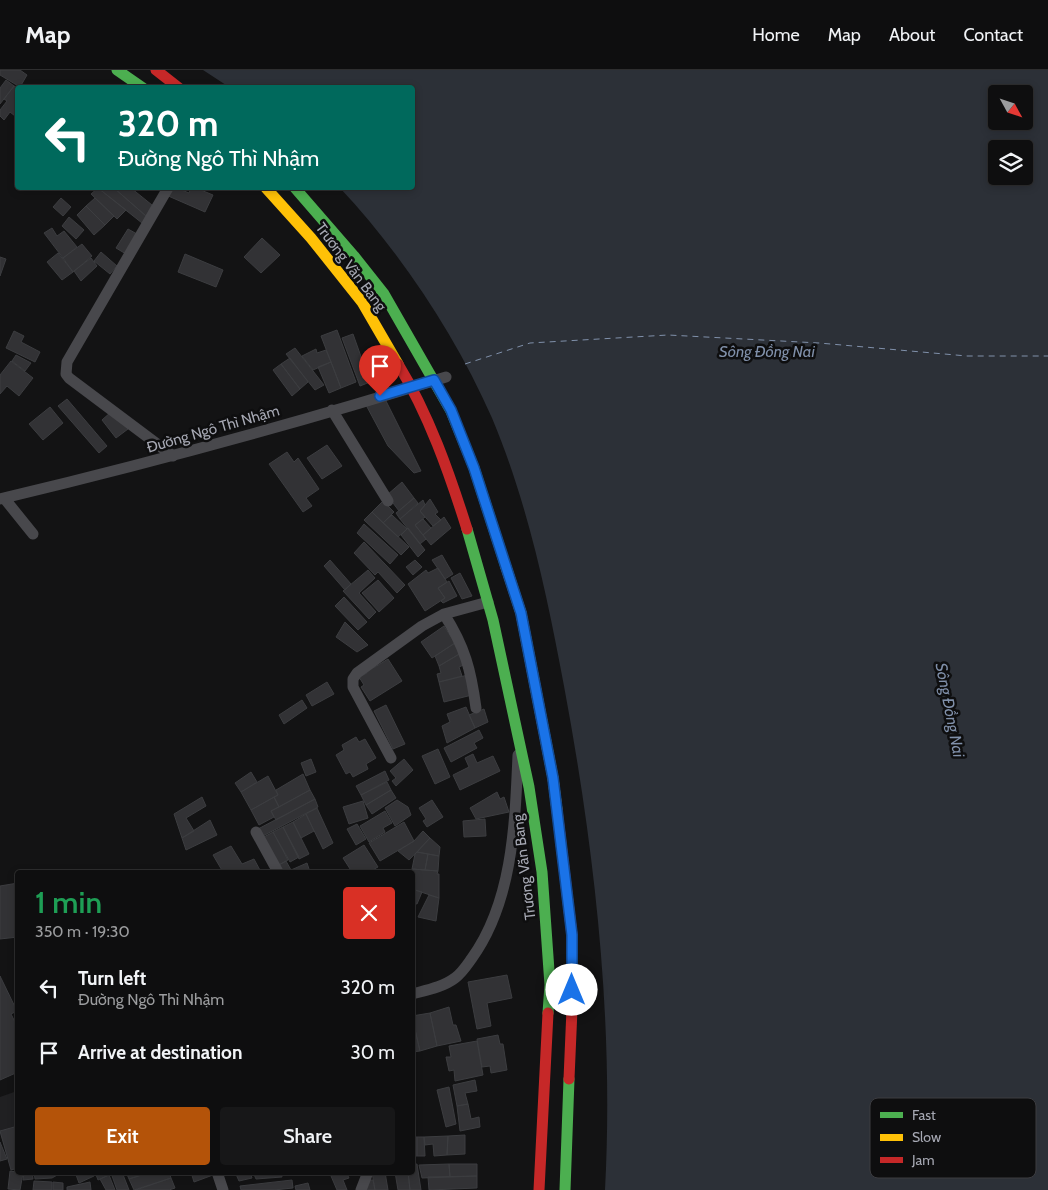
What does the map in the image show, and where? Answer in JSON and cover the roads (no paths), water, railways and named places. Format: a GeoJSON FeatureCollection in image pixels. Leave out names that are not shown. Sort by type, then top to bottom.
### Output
{"type":"FeatureCollection","features":[{"type":"Feature","properties":{"kind":"main road"},"geometry":{"type":"LineString","coordinates":[[117,70],[139,85]]}},
{"type":"Feature","properties":{"kind":"main road"},"geometry":{"type":"LineString","coordinates":[[156,70],[176,85]]}},
{"type":"Feature","properties":{"kind":"main road","name":"Trương Văn Bang"},"geometry":{"type":"LineString","coordinates":[[268,190],[311,238],[362,302],[412,387],[450,476],[473,547],[488,602],[529,786],[542,872],[550,985],[539,1190]]}},
{"type":"Feature","properties":{"kind":"main road"},"geometry":{"type":"LineString","coordinates":[[297,190],[384,294],[432,381],[451,410],[474,468],[521,613],[553,778],[572,935],[572,1009],[565,1190]]}},
{"type":"Feature","properties":{"kind":"street"},"geometry":{"type":"LineString","coordinates":[[167,190],[67,362],[66,374],[172,456]]}},
{"type":"Feature","properties":{"kind":"street","name":"Đường Ngô Thì Nhậm"},"geometry":{"type":"LineString","coordinates":[[2,498],[172,456],[446,377]]}},
{"type":"Feature","properties":{"kind":"street"},"geometry":{"type":"LineString","coordinates":[[332,410],[388,501]]}},
{"type":"Feature","properties":{"kind":"street"},"geometry":{"type":"LineString","coordinates":[[2,498],[33,534]]}},
{"type":"Feature","properties":{"kind":"street"},"geometry":{"type":"LineString","coordinates":[[391,758],[352,687],[353,679],[357,673],[376,658],[422,626],[444,614],[488,602]]}},
{"type":"Feature","properties":{"kind":"street"},"geometry":{"type":"LineString","coordinates":[[444,614],[465,652],[476,708]]}},
{"type":"Feature","properties":{"kind":"street"},"geometry":{"type":"LineString","coordinates":[[415,993],[443,985],[455,978],[484,942],[495,918],[502,896],[515,819],[518,739]]}},
{"type":"Feature","properties":{"kind":"street"},"geometry":{"type":"LineString","coordinates":[[256,832],[277,870]]}},
{"type":"Feature","properties":{"kind":"street"},"geometry":{"type":"LineString","coordinates":[[218,1175],[223,1190]]}},
{"type":"Feature","properties":{"kind":"street"},"geometry":{"type":"LineString","coordinates":[[361,1190],[367,1175]]}},
{"type":"Feature","properties":{"kind":"water","name":"Sông Đồng Nai"},"geometry":{"type":"Polygon","coordinates":[[[203,70],[1048,70],[1048,1190],[605,1190],[607,1063],[600,937],[585,811],[551,618],[535,550],[516,483],[492,418],[478,387],[444,326],[384,240],[342,190],[415,190],[415,85],[226,85],[203,70]]]}}]}
